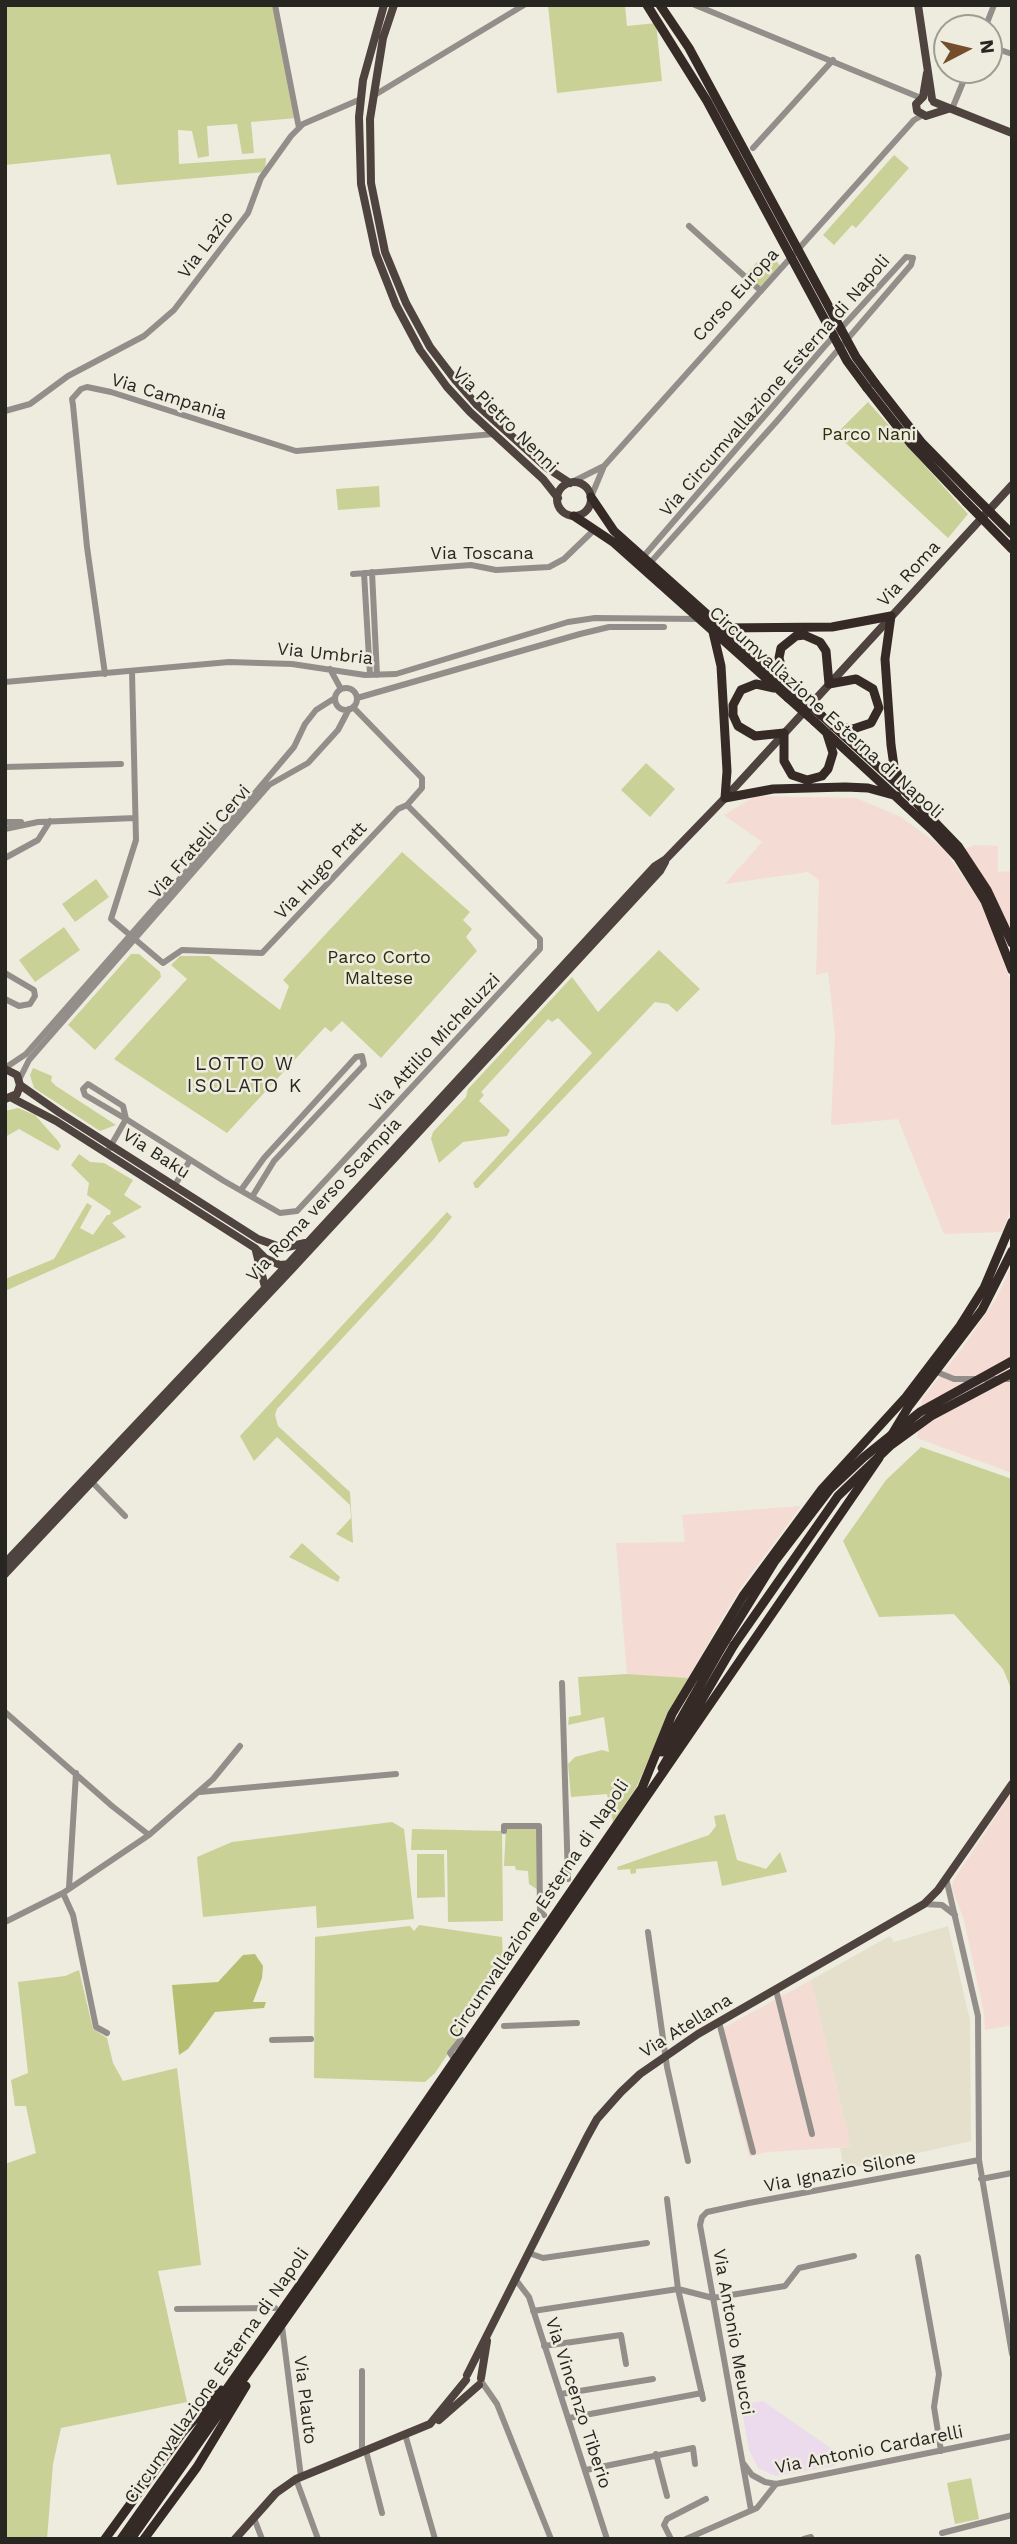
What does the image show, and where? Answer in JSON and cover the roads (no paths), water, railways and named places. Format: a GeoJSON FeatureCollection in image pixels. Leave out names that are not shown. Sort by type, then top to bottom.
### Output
{"type":"FeatureCollection","features":[{"type":"Feature","properties":{"kind":"highway"},"geometry":{"type":"LineString","coordinates":[[647,5],[707,101],[847,361],[922,443],[1012,549]]}},
{"type":"Feature","properties":{"kind":"highway"},"geometry":{"type":"LineString","coordinates":[[660,5],[689,48],[871,386]]}},
{"type":"Feature","properties":{"kind":"highway","name":"Circumvallazione Esterna di Napoli"},"geometry":{"type":"LineString","coordinates":[[591,497],[609,525],[718,630],[901,794],[966,857],[987,890],[1012,943]]}},
{"type":"Feature","properties":{"kind":"highway"},"geometry":{"type":"LineString","coordinates":[[969,498],[1012,534]]}},
{"type":"Feature","properties":{"kind":"highway","name":"Circumvallazione Esterna di Napoli"},"geometry":{"type":"LineString","coordinates":[[575,516],[597,528],[699,619],[718,630]]}},
{"type":"Feature","properties":{"kind":"highway"},"geometry":{"type":"LineString","coordinates":[[891,616],[885,659],[891,745],[901,794],[845,787],[773,789],[725,798],[727,771],[718,630],[832,627],[891,616]]}},
{"type":"Feature","properties":{"kind":"highway"},"geometry":{"type":"LineString","coordinates":[[804,635],[820,642],[826,651],[829,684],[856,679],[867,683],[879,701],[876,717],[864,727],[829,729],[832,762],[822,776],[807,780],[792,775],[788,769],[784,733],[755,736],[738,726],[733,715],[736,698],[749,685],[787,691],[780,670],[781,648],[796,636],[804,635]]}},
{"type":"Feature","properties":{"kind":"highway","name":"Circumvallazione Esterna di Napoli"},"geometry":{"type":"LineString","coordinates":[[901,794],[958,858],[985,901],[1012,970]]}},
{"type":"Feature","properties":{"kind":"highway","name":"Circumvallazione Esterna di Napoli"},"geometry":{"type":"LineString","coordinates":[[131,2539],[240,2371],[642,1788],[672,1714],[743,1596],[814,1499],[905,1397],[960,1326],[984,1288],[1012,1222]]}},
{"type":"Feature","properties":{"kind":"highway","name":"Circumvallazione Esterna di Napoli"},"geometry":{"type":"LineString","coordinates":[[121,2539],[148,2509],[260,2358],[869,1476],[909,1406],[987,1302],[1012,1251]]}},
{"type":"Feature","properties":{"kind":"highway"},"geometry":{"type":"LineString","coordinates":[[642,1788],[720,1650],[775,1561],[830,1489],[863,1457],[920,1412],[1012,1361]]}},
{"type":"Feature","properties":{"kind":"highway"},"geometry":{"type":"LineString","coordinates":[[633,1818],[734,1645],[838,1496],[891,1445],[931,1416],[1012,1373]]}},
{"type":"Feature","properties":{"kind":"highway"},"geometry":{"type":"LineString","coordinates":[[144,2539],[230,2418],[260,2358]]}},
{"type":"Feature","properties":{"kind":"highway"},"geometry":{"type":"LineString","coordinates":[[105,2539],[182,2433],[240,2371]]}},
{"type":"Feature","properties":{"kind":"main road","name":"Via Pietro Nenni"},"geometry":{"type":"LineString","coordinates":[[384,5],[374,33],[361,99],[360,184],[376,254],[391,293],[420,350],[433,369],[470,412],[543,479],[558,498]]}},
{"type":"Feature","properties":{"kind":"main road","name":"Via Pietro Nenni"},"geometry":{"type":"LineString","coordinates":[[394,5],[383,38],[372,97],[371,183],[385,252],[406,303],[430,346],[476,404],[547,468],[570,483]]}},
{"type":"Feature","properties":{"kind":"main road"},"geometry":{"type":"LineString","coordinates":[[918,5],[933,101],[927,114]]}},
{"type":"Feature","properties":{"kind":"main road"},"geometry":{"type":"LineString","coordinates":[[927,114],[919,102],[928,71]]}},
{"type":"Feature","properties":{"kind":"main road"},"geometry":{"type":"LineString","coordinates":[[919,102],[933,101],[1012,133]]}},
{"type":"Feature","properties":{"kind":"main road"},"geometry":{"type":"LineString","coordinates":[[927,114],[952,109]]}},
{"type":"Feature","properties":{"kind":"main road"},"geometry":{"type":"LineString","coordinates":[[570,483],[584,485],[591,497],[588,508],[575,516],[561,508],[558,498],[561,488],[570,483]]}},
{"type":"Feature","properties":{"kind":"main road","name":"Via Roma"},"geometry":{"type":"LineString","coordinates":[[829,684],[1012,485]]}},
{"type":"Feature","properties":{"kind":"main road","name":"Via Roma verso Scampia"},"geometry":{"type":"LineString","coordinates":[[5,1574],[265,1287],[291,1268],[306,1243],[655,866],[666,859],[725,798],[829,684]]}},
{"type":"Feature","properties":{"kind":"main road","name":"Via Roma verso Scampia"},"geometry":{"type":"LineString","coordinates":[[5,1563],[291,1268],[660,871],[666,859]]}},
{"type":"Feature","properties":{"kind":"main road","name":"Via Baku"},"geometry":{"type":"LineString","coordinates":[[5,1068],[60,1113],[258,1239],[277,1247]]}},
{"type":"Feature","properties":{"kind":"main road"},"geometry":{"type":"LineString","coordinates":[[8,1099],[19,1082]]}},
{"type":"Feature","properties":{"kind":"main road","name":"Via Baku"},"geometry":{"type":"LineString","coordinates":[[8,1099],[107,1153],[274,1263],[291,1268]]}},
{"type":"Feature","properties":{"kind":"main road"},"geometry":{"type":"LineString","coordinates":[[277,1247],[306,1243]]}},
{"type":"Feature","properties":{"kind":"main road"},"geometry":{"type":"LineString","coordinates":[[277,1247],[285,1254],[291,1268]]}},
{"type":"Feature","properties":{"kind":"main road"},"geometry":{"type":"LineString","coordinates":[[255,1248],[265,1287]]}},
{"type":"Feature","properties":{"kind":"main road","name":"Via Atellana"},"geometry":{"type":"LineString","coordinates":[[235,2539],[276,2493],[299,2478],[430,2424],[466,2378],[597,2119],[639,2074],[668,2054],[924,1904],[947,1878],[1012,1784]]}},
{"type":"Feature","properties":{"kind":"main road"},"geometry":{"type":"LineString","coordinates":[[430,2424],[450,2413],[480,2381],[489,2331]]}},
{"type":"Feature","properties":{"kind":"main road"},"geometry":{"type":"LineString","coordinates":[[466,2378],[469,2386],[480,2381]]}},
{"type":"Feature","properties":{"kind":"street"},"geometry":{"type":"LineString","coordinates":[[275,5],[299,128]]}},
{"type":"Feature","properties":{"kind":"street"},"geometry":{"type":"LineString","coordinates":[[372,97],[524,5]]}},
{"type":"Feature","properties":{"kind":"street"},"geometry":{"type":"LineString","coordinates":[[695,5],[896,86],[919,102],[914,120]]}},
{"type":"Feature","properties":{"kind":"street"},"geometry":{"type":"LineString","coordinates":[[752,148],[833,60]]}},
{"type":"Feature","properties":{"kind":"street"},"geometry":{"type":"LineString","coordinates":[[952,109],[962,84]]}},
{"type":"Feature","properties":{"kind":"street","name":"Via Lazio"},"geometry":{"type":"LineString","coordinates":[[5,411],[30,404],[68,376],[144,337],[174,310],[248,213],[261,178],[299,128],[361,99]]}},
{"type":"Feature","properties":{"kind":"street","name":"Corso Europa"},"geometry":{"type":"LineString","coordinates":[[591,497],[604,466],[914,120],[927,114]]}},
{"type":"Feature","properties":{"kind":"street"},"geometry":{"type":"LineString","coordinates":[[689,226],[761,291]]}},
{"type":"Feature","properties":{"kind":"street","name":"Via Circumvallazione Esterna di Napoli"},"geometry":{"type":"LineString","coordinates":[[910,256],[911,265],[647,560],[824,347],[910,256]]}},
{"type":"Feature","properties":{"kind":"street","name":"Via Campania"},"geometry":{"type":"LineString","coordinates":[[105,674],[87,547],[72,399],[81,389],[87,387],[111,392],[296,451],[494,434]]}},
{"type":"Feature","properties":{"kind":"street"},"geometry":{"type":"LineString","coordinates":[[570,483],[604,466]]}},
{"type":"Feature","properties":{"kind":"street","name":"Via Toscana"},"geometry":{"type":"LineString","coordinates":[[353,574],[471,565],[496,570],[549,567],[564,559],[587,533],[597,528]]}},
{"type":"Feature","properties":{"kind":"street"},"geometry":{"type":"LineString","coordinates":[[341,689],[351,689],[371,675],[368,573]]}},
{"type":"Feature","properties":{"kind":"street"},"geometry":{"type":"LineString","coordinates":[[676,618],[683,605]]}},
{"type":"Feature","properties":{"kind":"street","name":"Via Umbria"},"geometry":{"type":"LineString","coordinates":[[5,682],[264,662],[371,675],[436,664],[568,622],[595,618],[699,619]]}},
{"type":"Feature","properties":{"kind":"street"},"geometry":{"type":"LineString","coordinates":[[341,689],[335,698],[340,707],[351,708],[357,698],[609,627],[664,627]]}},
{"type":"Feature","properties":{"kind":"street"},"geometry":{"type":"LineString","coordinates":[[330,669],[341,689]]}},
{"type":"Feature","properties":{"kind":"street","name":"Via Fratelli Cervi"},"geometry":{"type":"LineString","coordinates":[[131,937],[111,919],[136,840],[132,671]]}},
{"type":"Feature","properties":{"kind":"street"},"geometry":{"type":"LineString","coordinates":[[351,689],[357,698]]}},
{"type":"Feature","properties":{"kind":"street","name":"Via Fratelli Cervi"},"geometry":{"type":"LineString","coordinates":[[19,1082],[29,1060],[294,747],[305,724],[316,710],[335,698]]}},
{"type":"Feature","properties":{"kind":"street","name":"Via Fratelli Cervi"},"geometry":{"type":"LineString","coordinates":[[5,1068],[26,1054],[269,785],[308,763],[338,730],[351,708]]}},
{"type":"Feature","properties":{"kind":"street","name":"Via Hugo Pratt"},"geometry":{"type":"LineString","coordinates":[[131,937],[163,962],[182,950],[262,953],[398,809],[407,805],[422,788],[422,778],[351,708]]}},
{"type":"Feature","properties":{"kind":"street"},"geometry":{"type":"LineString","coordinates":[[5,767],[121,764]]}},
{"type":"Feature","properties":{"kind":"street","name":"Via Attilio Micheluzzi"},"geometry":{"type":"LineString","coordinates":[[126,1119],[121,1104],[94,1086],[85,1086],[85,1094],[190,1160],[280,1213],[291,1213],[303,1207],[542,946],[540,939],[407,805]]}},
{"type":"Feature","properties":{"kind":"street"},"geometry":{"type":"LineString","coordinates":[[5,822],[135,818]]}},
{"type":"Feature","properties":{"kind":"street"},"geometry":{"type":"LineString","coordinates":[[5,858],[38,840],[50,821]]}},
{"type":"Feature","properties":{"kind":"street"},"geometry":{"type":"LineString","coordinates":[[5,829],[38,822]]}},
{"type":"Feature","properties":{"kind":"street"},"geometry":{"type":"LineString","coordinates":[[5,973],[34,990],[33,1002],[19,1006],[5,999]]}},
{"type":"Feature","properties":{"kind":"street"},"geometry":{"type":"LineString","coordinates":[[241,1190],[273,1148],[356,1057],[362,1056],[364,1065],[274,1161],[252,1197]]}},
{"type":"Feature","properties":{"kind":"street"},"geometry":{"type":"LineString","coordinates":[[107,1153],[126,1119]]}},
{"type":"Feature","properties":{"kind":"street"},"geometry":{"type":"LineString","coordinates":[[175,1185],[190,1160]]}},
{"type":"Feature","properties":{"kind":"street"},"geometry":{"type":"LineString","coordinates":[[937,1371],[954,1378],[1012,1379]]}},
{"type":"Feature","properties":{"kind":"street"},"geometry":{"type":"LineString","coordinates":[[89,1479],[125,1516]]}},
{"type":"Feature","properties":{"kind":"street"},"geometry":{"type":"LineString","coordinates":[[562,1683],[568,1880]]}},
{"type":"Feature","properties":{"kind":"street"},"geometry":{"type":"LineString","coordinates":[[5,1712],[149,1835]]}},
{"type":"Feature","properties":{"kind":"street"},"geometry":{"type":"LineString","coordinates":[[5,1922],[63,1893],[149,1835],[200,1792],[240,1746]]}},
{"type":"Feature","properties":{"kind":"street"},"geometry":{"type":"LineString","coordinates":[[69,1888],[76,1773]]}},
{"type":"Feature","properties":{"kind":"street"},"geometry":{"type":"LineString","coordinates":[[200,1792],[396,1774]]}},
{"type":"Feature","properties":{"kind":"street"},"geometry":{"type":"LineString","coordinates":[[504,1831],[504,1826],[539,1826],[540,1911],[544,1915]]}},
{"type":"Feature","properties":{"kind":"street"},"geometry":{"type":"LineString","coordinates":[[947,1878],[978,2016],[979,2160],[1012,2354]]}},
{"type":"Feature","properties":{"kind":"street"},"geometry":{"type":"LineString","coordinates":[[63,1893],[73,1915],[96,2027],[107,2034]]}},
{"type":"Feature","properties":{"kind":"street"},"geometry":{"type":"LineString","coordinates":[[924,1904],[942,1905],[956,1915]]}},
{"type":"Feature","properties":{"kind":"street"},"geometry":{"type":"LineString","coordinates":[[648,1933],[668,2054],[667,2067],[688,2161]]}},
{"type":"Feature","properties":{"kind":"street"},"geometry":{"type":"LineString","coordinates":[[776,1990],[812,2134]]}},
{"type":"Feature","properties":{"kind":"street"},"geometry":{"type":"LineString","coordinates":[[719,2022],[753,2152]]}},
{"type":"Feature","properties":{"kind":"street"},"geometry":{"type":"LineString","coordinates":[[504,2026],[577,2024]]}},
{"type":"Feature","properties":{"kind":"street"},"geometry":{"type":"LineString","coordinates":[[272,2040],[311,2039]]}},
{"type":"Feature","properties":{"kind":"street"},"geometry":{"type":"LineString","coordinates":[[454,2060],[450,2053],[461,2039]]}},
{"type":"Feature","properties":{"kind":"street","name":"Via Ignazio Silone"},"geometry":{"type":"LineString","coordinates":[[707,2212],[979,2160]]}},
{"type":"Feature","properties":{"kind":"street"},"geometry":{"type":"LineString","coordinates":[[981,2179],[1012,2172]]}},
{"type":"Feature","properties":{"kind":"street"},"geometry":{"type":"LineString","coordinates":[[569,2418],[703,2396],[678,2289],[667,2199]]}},
{"type":"Feature","properties":{"kind":"street","name":"Via Antonio Meucci"},"geometry":{"type":"LineString","coordinates":[[707,2212],[700,2225],[741,2459],[754,2509]]}},
{"type":"Feature","properties":{"kind":"street"},"geometry":{"type":"LineString","coordinates":[[529,2253],[543,2258],[647,2243]]}},
{"type":"Feature","properties":{"kind":"street"},"geometry":{"type":"LineString","coordinates":[[533,2311],[678,2289],[713,2298],[785,2286],[799,2268],[854,2256]]}},
{"type":"Feature","properties":{"kind":"street"},"geometry":{"type":"LineString","coordinates":[[918,2257],[939,2374],[934,2407],[942,2451]]}},
{"type":"Feature","properties":{"kind":"street","name":"Via Vincenzo Tiberio"},"geometry":{"type":"LineString","coordinates":[[516,2280],[526,2291],[607,2539]]}},
{"type":"Feature","properties":{"kind":"street"},"geometry":{"type":"LineString","coordinates":[[1002,2301],[1012,2299]]}},
{"type":"Feature","properties":{"kind":"street"},"geometry":{"type":"LineString","coordinates":[[177,2309],[275,2308]]}},
{"type":"Feature","properties":{"kind":"street","name":"Via Plauto"},"geometry":{"type":"LineString","coordinates":[[282,2326],[299,2478],[318,2539]]}},
{"type":"Feature","properties":{"kind":"street"},"geometry":{"type":"LineString","coordinates":[[544,2346],[621,2335],[625,2364]]}},
{"type":"Feature","properties":{"kind":"street"},"geometry":{"type":"LineString","coordinates":[[362,2371],[364,2451],[382,2514]]}},
{"type":"Feature","properties":{"kind":"street"},"geometry":{"type":"LineString","coordinates":[[561,2394],[653,2379]]}},
{"type":"Feature","properties":{"kind":"street"},"geometry":{"type":"LineString","coordinates":[[480,2381],[497,2404],[551,2539]]}},
{"type":"Feature","properties":{"kind":"street"},"geometry":{"type":"LineString","coordinates":[[405,2434],[435,2539]]}},
{"type":"Feature","properties":{"kind":"street","name":"Via Antonio Cardarelli"},"geometry":{"type":"LineString","coordinates":[[741,2459],[752,2475],[776,2484],[1012,2436]]}},
{"type":"Feature","properties":{"kind":"street"},"geometry":{"type":"LineString","coordinates":[[586,2470],[692,2448],[695,2464]]}},
{"type":"Feature","properties":{"kind":"street"},"geometry":{"type":"LineString","coordinates":[[656,2454],[667,2496]]}},
{"type":"Feature","properties":{"kind":"street"},"geometry":{"type":"LineString","coordinates":[[686,2539],[754,2509],[776,2484]]}},
{"type":"Feature","properties":{"kind":"street"},"geometry":{"type":"LineString","coordinates":[[671,2539],[664,2525],[667,2519],[706,2499]]}},
{"type":"Feature","properties":{"kind":"street"},"geometry":{"type":"LineString","coordinates":[[942,2533],[1012,2515]]}},
{"type":"Feature","properties":{"kind":"street"},"geometry":{"type":"LineString","coordinates":[[254,2518],[262,2539]]}},
{"type":"Feature","properties":{"kind":"street"},"geometry":{"type":"LineString","coordinates":[[706,2529],[708,2539]]}},
{"type":"Feature","properties":{"kind":"district","name":"LOTTO W ISOLATO K"},"geometry":{"type":"Point","coordinates":[245,1075]}},
{"type":"Feature","properties":{"kind":"park label","name":"Parco Nani"},"geometry":{"type":"Point","coordinates":[869,435]}},
{"type":"Feature","properties":{"kind":"park label","name":"Parco Corto Maltese"},"geometry":{"type":"Point","coordinates":[379,968]}}]}
